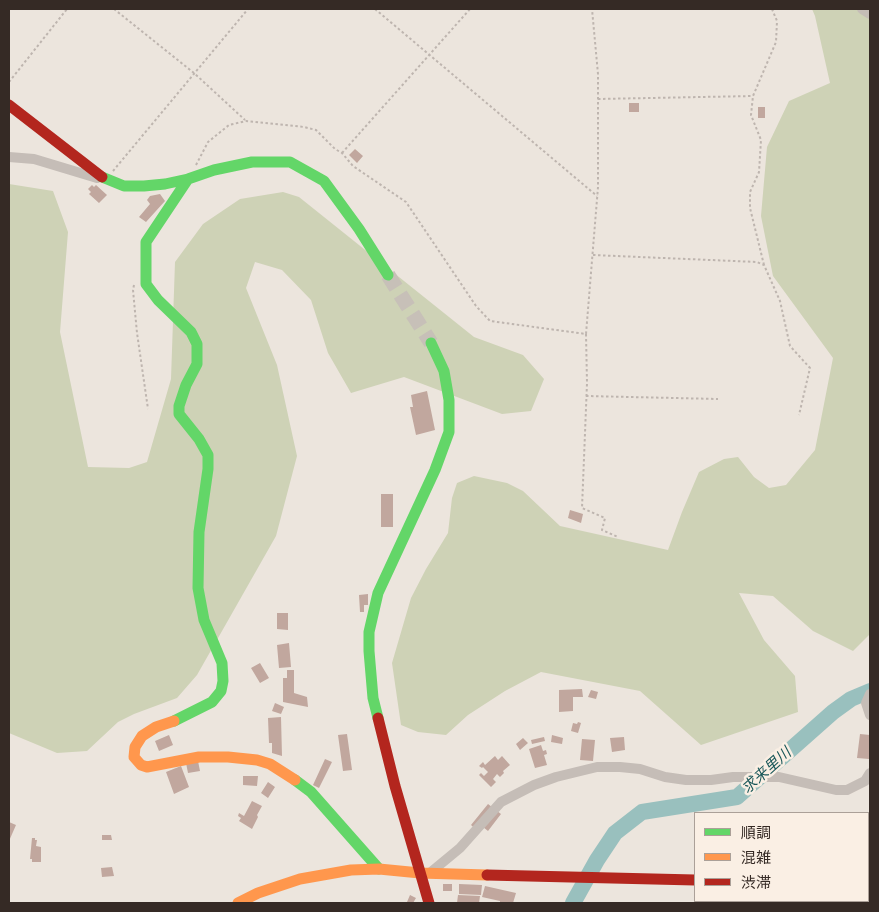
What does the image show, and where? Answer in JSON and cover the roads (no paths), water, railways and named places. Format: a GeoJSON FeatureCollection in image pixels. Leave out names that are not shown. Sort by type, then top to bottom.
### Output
{"type":"FeatureCollection","features":[{"type":"Feature","properties":{"kind":"street"},"geometry":{"type":"LineString","coordinates":[[862,9],[870,14]]}},
{"type":"Feature","properties":{"kind":"street"},"geometry":{"type":"LineString","coordinates":[[9,105],[105,180]]}},
{"type":"Feature","properties":{"kind":"street"},"geometry":{"type":"LineString","coordinates":[[9,157],[34,160],[124,186],[144,186],[191,178],[214,170],[252,162],[290,162],[324,181],[388,276]]}},
{"type":"Feature","properties":{"kind":"street"},"geometry":{"type":"LineString","coordinates":[[191,178],[146,242],[146,284],[158,300],[191,332],[197,344],[197,364],[186,385],[179,406],[179,414],[199,439],[208,455],[208,469],[199,532],[198,588],[204,620],[222,663],[223,681],[221,691],[212,702],[181,718],[156,727],[142,736],[135,747],[134,757],[147,767],[199,757],[228,757],[257,760],[270,764],[311,792],[379,869]]}},
{"type":"Feature","properties":{"kind":"street"},"geometry":{"type":"LineString","coordinates":[[429,903],[426,873],[373,698],[369,632],[378,593],[434,470],[449,432],[448,390],[444,371],[431,343]]}},
{"type":"Feature","properties":{"kind":"street"},"geometry":{"type":"LineString","coordinates":[[870,694],[866,703],[870,716]]}},
{"type":"Feature","properties":{"kind":"street"},"geometry":{"type":"LineString","coordinates":[[426,873],[460,848],[501,802],[534,785],[556,777],[598,767],[620,767],[686,780],[779,777],[836,790],[847,790],[866,781],[870,772]]}},
{"type":"Feature","properties":{"kind":"street"},"geometry":{"type":"LineString","coordinates":[[238,903],[258,893],[300,878],[351,870],[379,869],[426,873],[694,880]]}},
{"type":"Feature","properties":{"kind":"waterway","name":"求来里川"},"geometry":{"type":"LineString","coordinates":[[573,903],[597,860],[615,833],[642,812],[737,797],[833,712],[851,699],[870,691]]}},
{"type":"Feature","properties":{"kind":"tunnel"},"geometry":{"type":"LineString","coordinates":[[388,275],[431,343]]}}]}
